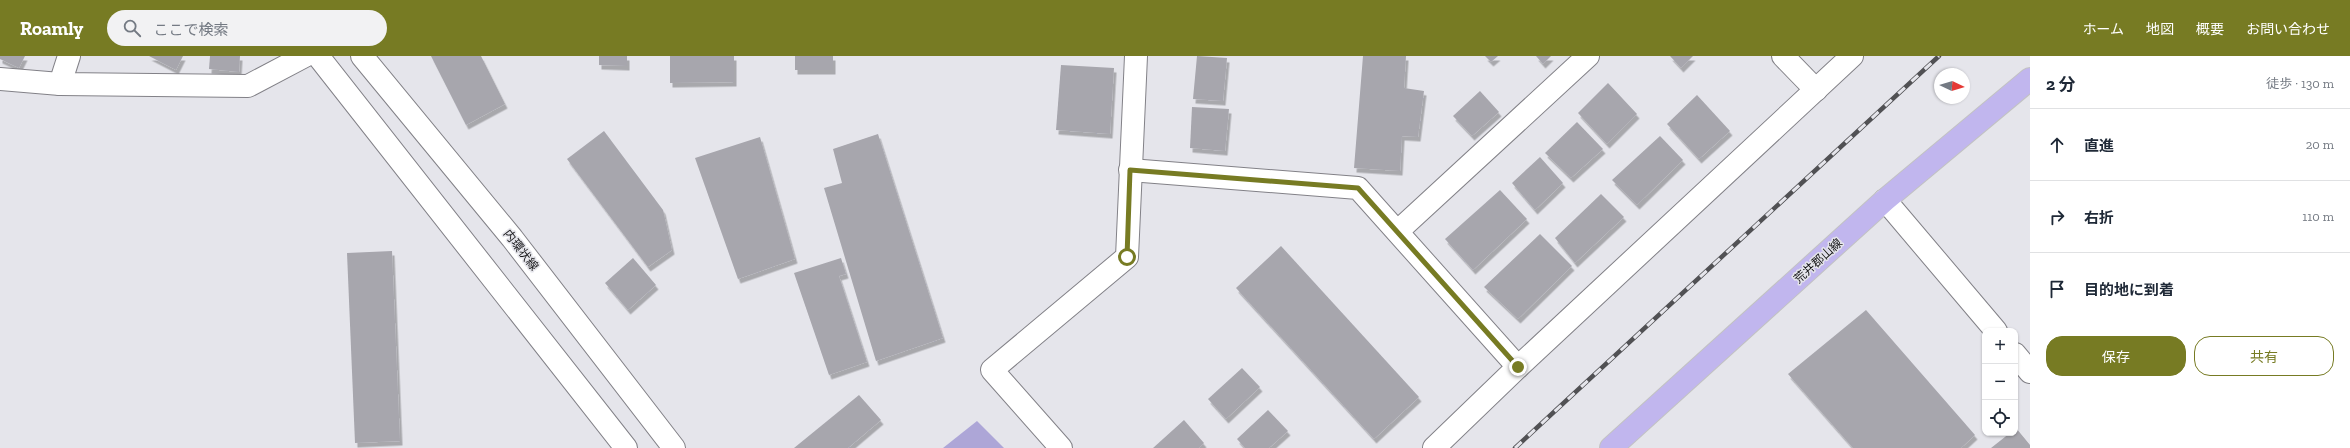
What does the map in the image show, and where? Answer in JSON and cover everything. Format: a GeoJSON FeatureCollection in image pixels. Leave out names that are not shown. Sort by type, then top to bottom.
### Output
{"type":"FeatureCollection","features":[{"type":"Feature","properties":{"kind":"main road","name":"荒井郡山線"},"geometry":{"type":"LineString","coordinates":[[1611,448],[1885,200],[2030,79]]}},
{"type":"Feature","properties":{"kind":"street"},"geometry":{"type":"LineString","coordinates":[[60,84],[69,56]]}},
{"type":"Feature","properties":{"kind":"street"},"geometry":{"type":"LineString","coordinates":[[0,79],[60,84],[248,86],[305,56]]}},
{"type":"Feature","properties":{"kind":"street"},"geometry":{"type":"LineString","coordinates":[[318,56],[626,448]]}},
{"type":"Feature","properties":{"kind":"street","name":"内環状線"},"geometry":{"type":"LineString","coordinates":[[362,56],[512,238],[674,448]]}},
{"type":"Feature","properties":{"kind":"street"},"geometry":{"type":"LineString","coordinates":[[1061,448],[992,370],[1127,257],[1136,56]]}},
{"type":"Feature","properties":{"kind":"street"},"geometry":{"type":"LineString","coordinates":[[1398,231],[1588,56]]}},
{"type":"Feature","properties":{"kind":"street"},"geometry":{"type":"LineString","coordinates":[[1783,56],[1816,90]]}},
{"type":"Feature","properties":{"kind":"street"},"geometry":{"type":"LineString","coordinates":[[1434,448],[1518,367],[1852,56]]}},
{"type":"Feature","properties":{"kind":"street"},"geometry":{"type":"LineString","coordinates":[[1130,170],[1358,188],[1518,367]]}},
{"type":"Feature","properties":{"kind":"street"},"geometry":{"type":"LineString","coordinates":[[1885,200],[1993,328]]}},
{"type":"Feature","properties":{"kind":"street"},"geometry":{"type":"LineString","coordinates":[[2018,358],[2030,372]]}},
{"type":"Feature","properties":{"kind":"shaded area"},"geometry":{"type":"Polygon","coordinates":[[[977,421],[1004,448],[943,448],[977,421]]]}},
{"type":"Feature","properties":{"kind":"building"},"geometry":{"type":"Polygon","coordinates":[[[0,56],[25,56],[19,68],[0,59],[0,56]]]}},
{"type":"Feature","properties":{"kind":"building"},"geometry":{"type":"Polygon","coordinates":[[[149,56],[183,56],[176,70],[149,56]]]}},
{"type":"Feature","properties":{"kind":"building"},"geometry":{"type":"Polygon","coordinates":[[[210,56],[240,56],[239,72],[209,69],[210,56]]]}},
{"type":"Feature","properties":{"kind":"building"},"geometry":{"type":"Polygon","coordinates":[[[431,56],[481,56],[505,104],[466,125],[431,56]]]}},
{"type":"Feature","properties":{"kind":"building"},"geometry":{"type":"Polygon","coordinates":[[[599,56],[627,56],[627,66],[599,65],[599,56]]]}},
{"type":"Feature","properties":{"kind":"building"},"geometry":{"type":"Polygon","coordinates":[[[670,56],[734,56],[734,82],[670,83],[670,56]]]}},
{"type":"Feature","properties":{"kind":"building"},"geometry":{"type":"Polygon","coordinates":[[[795,56],[833,56],[833,70],[795,70],[795,56]]]}},
{"type":"Feature","properties":{"kind":"building"},"geometry":{"type":"Polygon","coordinates":[[[1197,56],[1227,58],[1223,101],[1193,99],[1197,56]]]}},
{"type":"Feature","properties":{"kind":"building"},"geometry":{"type":"Polygon","coordinates":[[[1363,56],[1406,56],[1404,88],[1424,91],[1418,137],[1402,136],[1400,171],[1354,168],[1363,56]]]}},
{"type":"Feature","properties":{"kind":"building"},"geometry":{"type":"Polygon","coordinates":[[[1485,56],[1498,56],[1491,62],[1485,56]]]}},
{"type":"Feature","properties":{"kind":"building"},"geometry":{"type":"Polygon","coordinates":[[[1536,56],[1551,56],[1543,64],[1536,56]]]}},
{"type":"Feature","properties":{"kind":"building"},"geometry":{"type":"Polygon","coordinates":[[[1670,56],[1693,56],[1681,68],[1670,56]]]}},
{"type":"Feature","properties":{"kind":"building"},"geometry":{"type":"Polygon","coordinates":[[[1061,65],[1114,68],[1110,134],[1056,130],[1061,65]]]}},
{"type":"Feature","properties":{"kind":"building"},"geometry":{"type":"Polygon","coordinates":[[[1608,83],[1637,114],[1607,144],[1578,113],[1608,83]]]}},
{"type":"Feature","properties":{"kind":"building"},"geometry":{"type":"Polygon","coordinates":[[[1480,91],[1499,112],[1472,136],[1453,116],[1480,91]]]}},
{"type":"Feature","properties":{"kind":"building"},"geometry":{"type":"Polygon","coordinates":[[[1697,95],[1730,131],[1699,159],[1667,124],[1697,95]]]}},
{"type":"Feature","properties":{"kind":"building"},"geometry":{"type":"Polygon","coordinates":[[[1192,107],[1229,109],[1225,151],[1190,148],[1192,107]]]}},
{"type":"Feature","properties":{"kind":"building"},"geometry":{"type":"Polygon","coordinates":[[[1577,122],[1603,149],[1571,178],[1545,153],[1577,122]]]}},
{"type":"Feature","properties":{"kind":"building"},"geometry":{"type":"Polygon","coordinates":[[[604,131],[663,210],[672,250],[648,267],[567,159],[604,131]]]}},
{"type":"Feature","properties":{"kind":"building"},"geometry":{"type":"Polygon","coordinates":[[[878,134],[943,338],[876,361],[824,188],[842,183],[833,149],[878,134]]]}},
{"type":"Feature","properties":{"kind":"building"},"geometry":{"type":"Polygon","coordinates":[[[1660,136],[1683,160],[1637,205],[1612,180],[1660,136]]]}},
{"type":"Feature","properties":{"kind":"building"},"geometry":{"type":"Polygon","coordinates":[[[760,137],[795,259],[738,279],[695,158],[760,137]]]}},
{"type":"Feature","properties":{"kind":"building"},"geometry":{"type":"Polygon","coordinates":[[[1540,157],[1563,183],[1535,210],[1512,183],[1540,157]]]}},
{"type":"Feature","properties":{"kind":"building"},"geometry":{"type":"Polygon","coordinates":[[[1500,190],[1527,219],[1473,270],[1445,239],[1500,190]]]}},
{"type":"Feature","properties":{"kind":"building"},"geometry":{"type":"Polygon","coordinates":[[[1601,194],[1624,217],[1575,263],[1555,238],[1601,194]]]}},
{"type":"Feature","properties":{"kind":"building"},"geometry":{"type":"Polygon","coordinates":[[[1540,234],[1572,266],[1518,319],[1484,287],[1540,234]]]}},
{"type":"Feature","properties":{"kind":"building"},"geometry":{"type":"Polygon","coordinates":[[[1281,246],[1419,397],[1374,439],[1236,288],[1281,246]]]}},
{"type":"Feature","properties":{"kind":"building"},"geometry":{"type":"Polygon","coordinates":[[[392,251],[400,441],[355,443],[347,253],[392,251]]]}},
{"type":"Feature","properties":{"kind":"building"},"geometry":{"type":"Polygon","coordinates":[[[633,258],[656,285],[628,310],[605,283],[633,258]]]}},
{"type":"Feature","properties":{"kind":"building"},"geometry":{"type":"Polygon","coordinates":[[[841,258],[846,274],[839,276],[867,362],[829,375],[794,273],[841,258]]]}},
{"type":"Feature","properties":{"kind":"building"},"geometry":{"type":"Polygon","coordinates":[[[1866,310],[1975,435],[1961,448],[1853,448],[1788,374],[1866,310]]]}},
{"type":"Feature","properties":{"kind":"building"},"geometry":{"type":"Polygon","coordinates":[[[1242,368],[1260,387],[1226,419],[1208,399],[1242,368]]]}},
{"type":"Feature","properties":{"kind":"building"},"geometry":{"type":"Polygon","coordinates":[[[859,395],[881,420],[848,448],[794,448],[859,395]]]}},
{"type":"Feature","properties":{"kind":"building"},"geometry":{"type":"Polygon","coordinates":[[[1268,410],[1288,431],[1269,448],[1245,448],[1237,439],[1268,410]]]}},
{"type":"Feature","properties":{"kind":"building"},"geometry":{"type":"Polygon","coordinates":[[[1184,420],[1204,443],[1199,448],[1153,448],[1184,420]]]}},
{"type":"Feature","properties":{"kind":"building"},"geometry":{"type":"Polygon","coordinates":[[[2018,430],[2030,445],[2030,448],[1991,448],[2006,436],[2018,436],[2018,430]]]}},
{"type":"Feature","properties":{"kind":"railway"},"geometry":{"type":"LineString","coordinates":[[1515,448],[1939,56]]}},
{"type":"Feature","properties":{"kind":"route"},"geometry":{"type":"LineString","coordinates":[[1127,257],[1130,170],[1358,188],[1518,367]]}}]}
